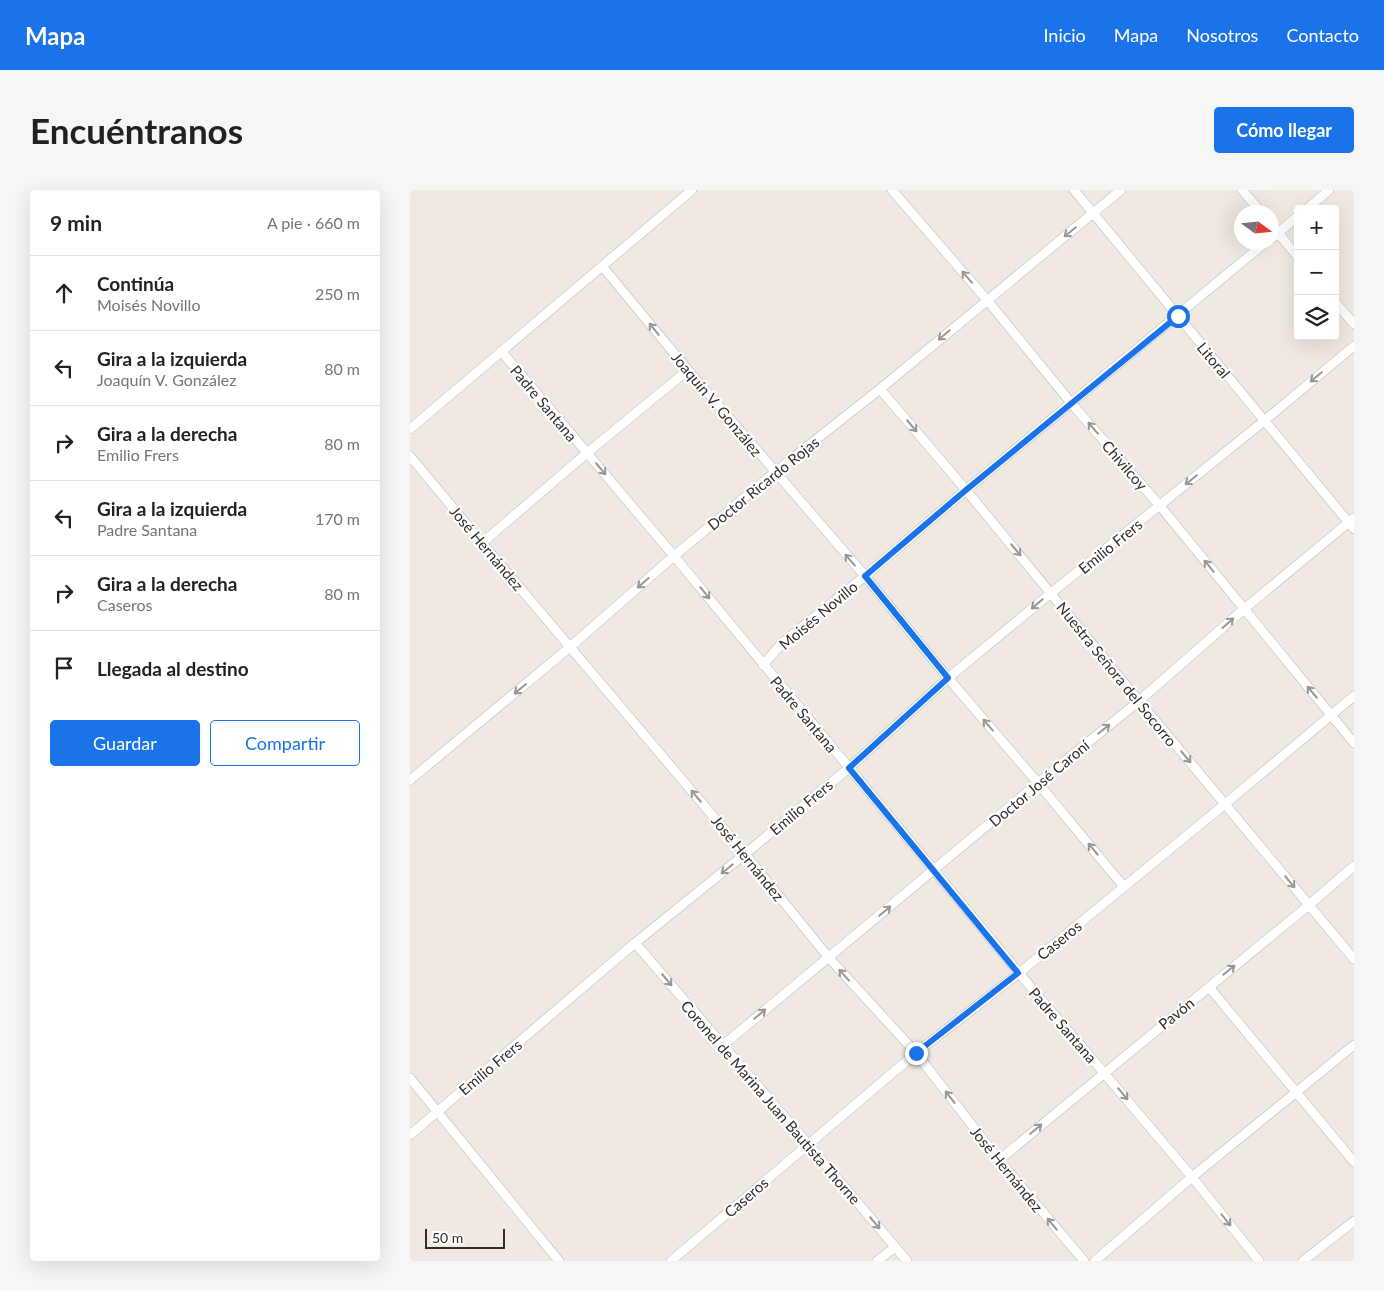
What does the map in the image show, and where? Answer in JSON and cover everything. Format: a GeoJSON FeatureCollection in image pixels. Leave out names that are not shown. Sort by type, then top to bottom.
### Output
{"type":"FeatureCollection","features":[{"type":"Feature","properties":{"kind":"street"},"geometry":{"type":"LineString","coordinates":[[410,429],[692,190]]}},
{"type":"Feature","properties":{"kind":"street","name":"Litoral"},"geometry":{"type":"LineString","coordinates":[[1074,190],[1264,421],[1352,524]]}},
{"type":"Feature","properties":{"kind":"street","name":"Doctor Ricardo Rojas"},"geometry":{"type":"LineString","coordinates":[[410,780],[570,647],[674,556],[775,472],[880,389],[1121,190]]}},
{"type":"Feature","properties":{"kind":"street"},"geometry":{"type":"LineString","coordinates":[[1242,190],[1255,205]]}},
{"type":"Feature","properties":{"kind":"street"},"geometry":{"type":"LineString","coordinates":[[1312,205],[1329,190]]}},
{"type":"Feature","properties":{"kind":"street","name":"Chivilcoy"},"geometry":{"type":"LineString","coordinates":[[894,191],[1160,506],[1354,743]]}},
{"type":"Feature","properties":{"kind":"street"},"geometry":{"type":"LineString","coordinates":[[1279,229],[1294,219]]}},
{"type":"Feature","properties":{"kind":"street"},"geometry":{"type":"LineString","coordinates":[[1279,237],[1294,253]]}},
{"type":"Feature","properties":{"kind":"street","name":"Moisés Novillo"},"geometry":{"type":"LineString","coordinates":[[763,665],[782,643],[1256,250]]}},
{"type":"Feature","properties":{"kind":"street","name":"Joaquín V. González"},"geometry":{"type":"LineString","coordinates":[[602,266],[688,370],[865,576],[948,678],[1124,886]]}},
{"type":"Feature","properties":{"kind":"street"},"geometry":{"type":"LineString","coordinates":[[1339,307],[1354,324]]}},
{"type":"Feature","properties":{"kind":"street","name":"Emilio Frers"},"geometry":{"type":"LineString","coordinates":[[410,1135],[635,943],[849,768],[948,678],[1354,346]]}},
{"type":"Feature","properties":{"kind":"street","name":"Padre Santana"},"geometry":{"type":"LineString","coordinates":[[501,351],[674,556],[1018,973],[1192,1177],[1259,1261]]}},
{"type":"Feature","properties":{"kind":"street"},"geometry":{"type":"LineString","coordinates":[[482,543],[688,370]]}},
{"type":"Feature","properties":{"kind":"street","name":"Nuestra Señora del Socorro"},"geometry":{"type":"LineString","coordinates":[[880,389],[966,490],[1354,959]]}},
{"type":"Feature","properties":{"kind":"street","name":"José Hernández"},"geometry":{"type":"LineString","coordinates":[[410,456],[745,854],[829,958],[916,1053],[999,1160],[1084,1261]]}},
{"type":"Feature","properties":{"kind":"street","name":"Doctor José Caroní"},"geometry":{"type":"LineString","coordinates":[[722,1046],[1139,701],[1244,609],[1352,524]]}},
{"type":"Feature","properties":{"kind":"street","name":"Caseros"},"geometry":{"type":"LineString","coordinates":[[671,1261],[916,1053],[1018,973],[1354,696]]}},
{"type":"Feature","properties":{"kind":"street","name":"Pavón"},"geometry":{"type":"LineString","coordinates":[[999,1160],[1354,866]]}},
{"type":"Feature","properties":{"kind":"street","name":"Coronel de Marina Juan Bautista Thorne"},"geometry":{"type":"LineString","coordinates":[[635,943],[907,1261]]}},
{"type":"Feature","properties":{"kind":"street"},"geometry":{"type":"LineString","coordinates":[[1209,987],[1354,1162]]}},
{"type":"Feature","properties":{"kind":"street"},"geometry":{"type":"LineString","coordinates":[[1095,1261],[1192,1177],[1354,1045]]}},
{"type":"Feature","properties":{"kind":"street"},"geometry":{"type":"LineString","coordinates":[[410,1078],[559,1261]]}},
{"type":"Feature","properties":{"kind":"street"},"geometry":{"type":"LineString","coordinates":[[1303,1261],[1354,1221]]}},
{"type":"Feature","properties":{"kind":"street"},"geometry":{"type":"LineString","coordinates":[[878,1261],[895,1247]]}},
{"type":"Feature","properties":{"kind":"route"},"geometry":{"type":"LineString","coordinates":[[916,1053],[1018,973],[849,768],[948,678],[865,576],[966,490],[1178,316]]}}]}
